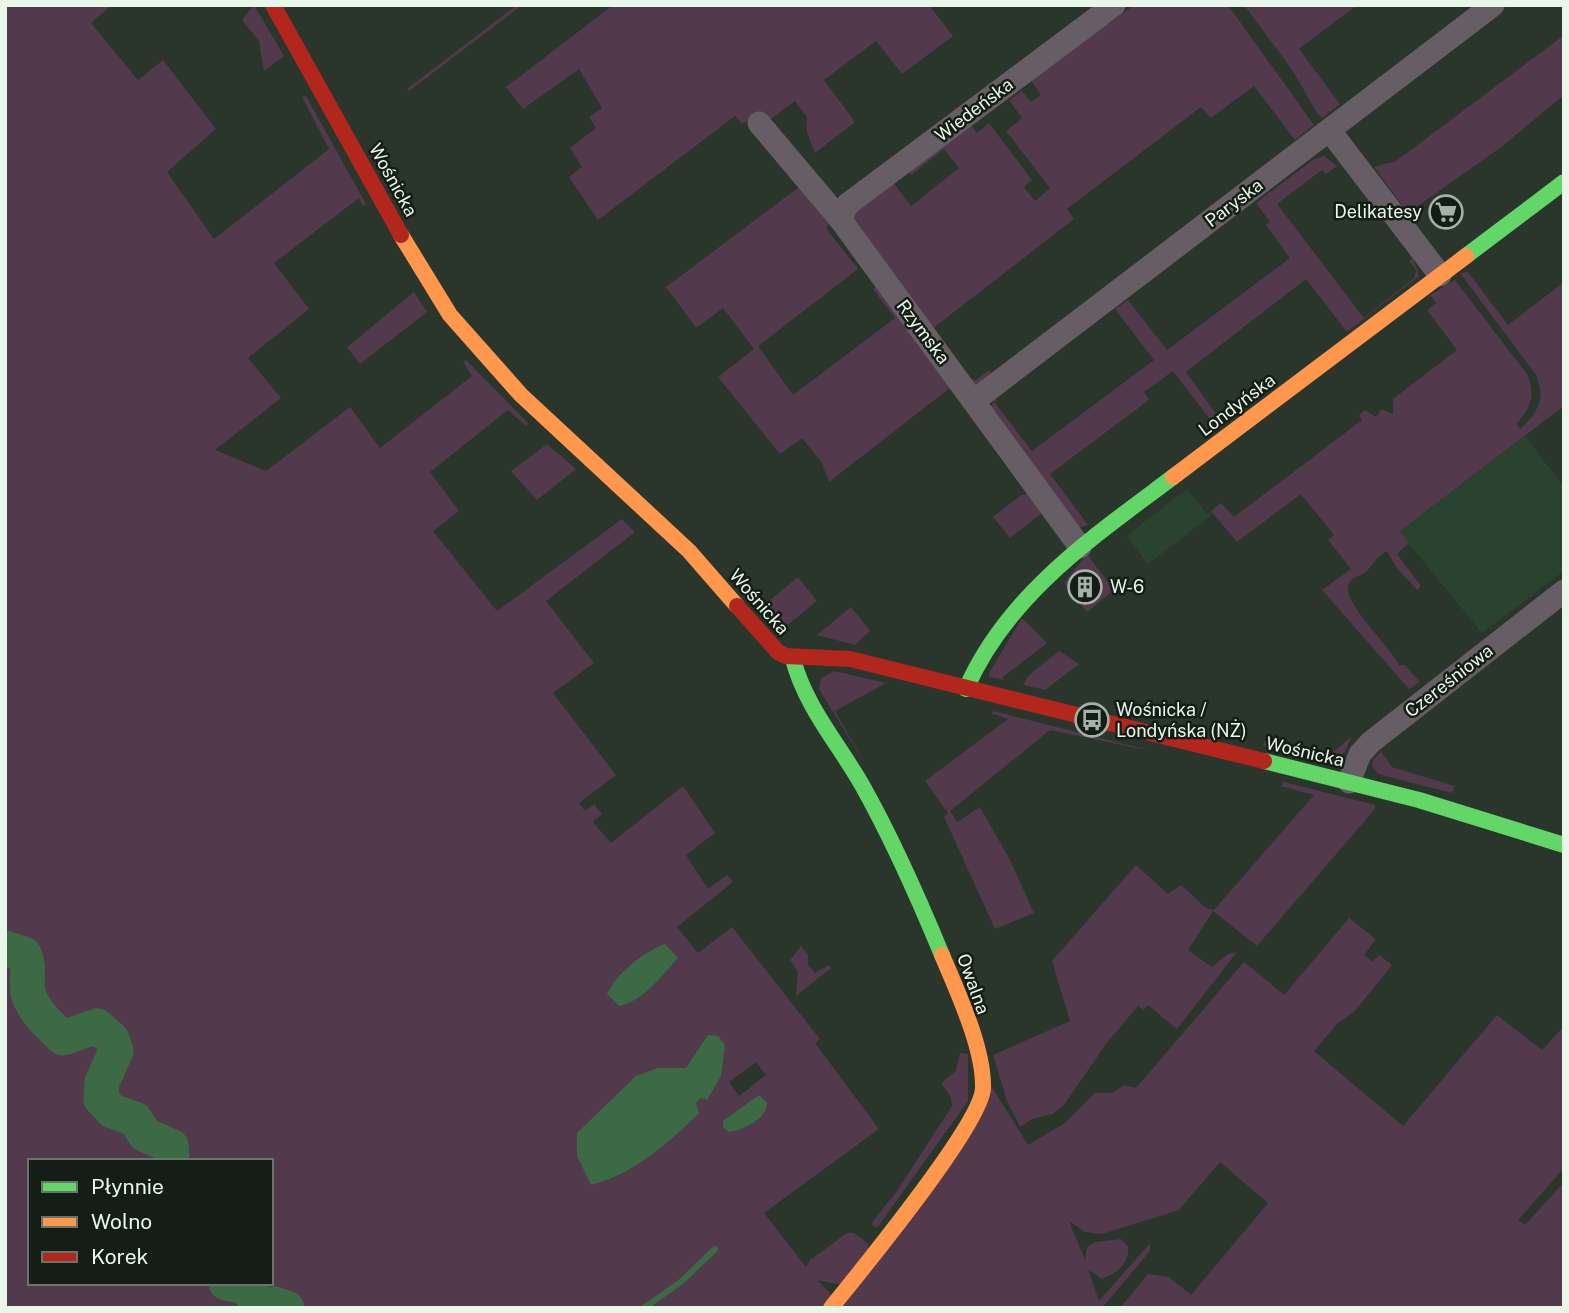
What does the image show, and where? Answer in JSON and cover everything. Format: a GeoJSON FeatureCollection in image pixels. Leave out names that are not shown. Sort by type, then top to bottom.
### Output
{"type":"FeatureCollection","features":[{"type":"Feature","properties":{"kind":"street","name":"Wośnicka"},"geometry":{"type":"LineString","coordinates":[[273,5],[422,272],[450,315],[521,396],[689,551],[778,652],[793,659],[850,659],[1349,782],[1493,821],[1564,845]]}},
{"type":"Feature","properties":{"kind":"street","name":"Wiedeńska"},"geometry":{"type":"LineString","coordinates":[[840,219],[848,204],[1114,5]]}},
{"type":"Feature","properties":{"kind":"street","name":"Paryska"},"geometry":{"type":"LineString","coordinates":[[975,400],[1493,5]]}},
{"type":"Feature","properties":{"kind":"street","name":"Rzymska"},"geometry":{"type":"LineString","coordinates":[[759,123],[840,219],[846,231],[975,400],[1080,547]]}},
{"type":"Feature","properties":{"kind":"street"},"geometry":{"type":"LineString","coordinates":[[1329,131],[1440,275]]}},
{"type":"Feature","properties":{"kind":"street","name":"Londyńska"},"geometry":{"type":"LineString","coordinates":[[966,689],[978,662],[1023,601],[1080,547],[1564,182]]}},
{"type":"Feature","properties":{"kind":"street","name":"Czereśniowa"},"geometry":{"type":"LineString","coordinates":[[1349,782],[1360,754],[1371,742],[1564,591]]}},
{"type":"Feature","properties":{"kind":"street","name":"Owalna"},"geometry":{"type":"LineString","coordinates":[[793,659],[800,687],[862,786],[917,894],[959,996],[978,1058],[983,1090],[967,1124],[911,1206],[831,1308]]}},
{"type":"Feature","properties":{"kind":"shaded area"},"geometry":{"type":"Polygon","coordinates":[[[5,5],[112,5],[91,23],[138,80],[163,60],[216,129],[167,172],[214,239],[329,149],[302,97],[306,96],[366,204],[363,206],[359,198],[274,263],[309,309],[248,358],[281,398],[215,450],[266,471],[350,407],[380,448],[472,376],[463,362],[466,360],[528,423],[526,426],[508,410],[430,472],[459,511],[433,531],[497,611],[622,519],[635,532],[546,601],[594,663],[553,693],[616,775],[579,803],[585,811],[594,804],[602,814],[593,822],[611,843],[683,786],[715,833],[686,855],[708,889],[727,875],[733,882],[677,927],[698,953],[732,927],[820,1039],[815,1043],[879,1129],[764,1213],[806,1267],[810,1260],[847,1233],[854,1233],[868,1244],[869,1251],[841,1285],[817,1280],[834,1297],[884,1238],[990,1084],[1028,1145],[1065,1123],[1095,1093],[1112,1093],[1124,1085],[1136,1088],[1244,962],[1284,995],[1349,918],[1376,939],[1364,955],[1373,962],[1379,955],[1392,965],[1355,1011],[1337,1024],[1314,1051],[1403,1126],[1497,1015],[1542,1050],[1564,1026],[1564,1168],[1518,1220],[1525,1225],[1564,1182],[1564,1308],[1120,1308],[1148,1274],[1169,1277],[1191,1295],[1268,1203],[1220,1162],[1179,1210],[1102,1234],[1085,1232],[1069,1221],[1085,1260],[1087,1247],[1095,1242],[1121,1239],[1128,1246],[1125,1263],[1113,1274],[1102,1279],[1088,1269],[1099,1301],[1150,1243],[1150,1251],[1102,1308],[5,1308],[5,5]],[[756,1062],[729,1082],[739,1096],[766,1075],[756,1062]]]}},
{"type":"Feature","properties":{"kind":"shaded area"},"geometry":{"type":"Polygon","coordinates":[[[254,5],[284,56],[264,71],[259,41],[242,20],[254,5]]]}},
{"type":"Feature","properties":{"kind":"shaded area"},"geometry":{"type":"Polygon","coordinates":[[[517,5],[522,5],[409,91],[407,89],[517,5]]]}},
{"type":"Feature","properties":{"kind":"shaded area"},"geometry":{"type":"Polygon","coordinates":[[[613,5],[929,5],[953,36],[902,74],[876,41],[824,80],[855,122],[815,153],[807,132],[807,117],[795,101],[767,122],[759,114],[742,124],[735,116],[598,220],[569,177],[582,167],[570,148],[596,128],[589,117],[602,108],[579,69],[523,109],[506,87],[613,5]]]}},
{"type":"Feature","properties":{"kind":"shaded area"},"geometry":{"type":"Polygon","coordinates":[[[1134,5],[1228,5],[1314,125],[1295,140],[1254,86],[1211,118],[1201,107],[1067,209],[1074,219],[932,329],[969,379],[976,380],[989,370],[993,375],[975,387],[853,229],[852,213],[892,181],[911,206],[959,168],[944,149],[911,175],[907,170],[970,124],[977,133],[989,123],[1032,180],[1024,187],[1035,201],[1050,188],[1006,131],[1022,118],[1009,100],[1022,91],[1031,102],[1041,95],[1029,78],[1106,21],[1109,24],[1134,5]]]}},
{"type":"Feature","properties":{"kind":"shaded area"},"geometry":{"type":"Polygon","coordinates":[[[1244,5],[1357,5],[1299,49],[1340,104],[1322,118],[1317,113],[1293,71],[1244,5]]]}},
{"type":"Feature","properties":{"kind":"shaded area"},"geometry":{"type":"Polygon","coordinates":[[[1564,35],[1564,95],[1504,145],[1408,213],[1374,167],[1396,161],[1564,35]]]}},
{"type":"Feature","properties":{"kind":"shaded area"},"geometry":{"type":"Polygon","coordinates":[[[1324,156],[1337,166],[1326,174],[1322,170],[1277,204],[1364,318],[1414,278],[1416,270],[1409,261],[1413,258],[1419,276],[1347,332],[1306,279],[1186,372],[1224,425],[1218,430],[1173,371],[1144,392],[1149,400],[1050,474],[1088,525],[1078,528],[990,408],[997,396],[995,403],[1032,451],[1154,360],[1115,309],[1128,300],[1167,350],[1290,258],[1266,225],[1270,222],[1256,203],[1314,159],[1324,156]]]}},
{"type":"Feature","properties":{"kind":"shaded area"},"geometry":{"type":"Polygon","coordinates":[[[799,187],[829,224],[826,228],[858,269],[758,346],[793,395],[895,318],[873,289],[876,287],[955,384],[829,482],[822,463],[802,438],[780,454],[718,377],[754,349],[723,308],[696,328],[666,287],[799,187]]]}},
{"type":"Feature","properties":{"kind":"shaded area"},"geometry":{"type":"Polygon","coordinates":[[[1468,272],[1508,325],[1564,282],[1564,406],[1400,531],[1409,543],[1397,554],[1421,586],[1417,590],[1396,567],[1387,551],[1378,557],[1366,572],[1349,582],[1349,594],[1353,604],[1399,665],[1405,665],[1420,682],[1409,689],[1322,590],[1351,569],[1328,540],[1334,535],[1301,494],[1237,542],[1211,511],[1221,503],[1234,517],[1362,420],[1359,415],[1365,410],[1376,417],[1382,409],[1393,414],[1393,399],[1457,350],[1427,310],[1436,303],[1430,295],[1455,280],[1527,374],[1531,395],[1528,407],[1516,424],[1520,429],[1536,411],[1540,398],[1539,384],[1536,375],[1460,273],[1468,272]]]}},
{"type":"Feature","properties":{"kind":"shaded area"},"geometry":{"type":"Polygon","coordinates":[[[414,292],[427,312],[360,364],[347,347],[414,292]]]}},
{"type":"Feature","properties":{"kind":"shaded area"},"geometry":{"type":"Polygon","coordinates":[[[1525,436],[1564,487],[1564,571],[1482,633],[1399,532],[1525,436]]]}},
{"type":"Feature","properties":{"kind":"shaded area"},"geometry":{"type":"Polygon","coordinates":[[[547,444],[576,469],[537,500],[511,471],[547,444]]]}},
{"type":"Feature","properties":{"kind":"shaded area"},"geometry":{"type":"Polygon","coordinates":[[[1187,489],[1207,514],[1211,511],[1213,514],[1148,564],[1126,536],[1187,489]]]}},
{"type":"Feature","properties":{"kind":"shaded area"},"geometry":{"type":"Polygon","coordinates":[[[1029,494],[1042,513],[1010,538],[993,517],[1021,495],[1029,494]]]}},
{"type":"Feature","properties":{"kind":"shaded area"},"geometry":{"type":"Polygon","coordinates":[[[1087,554],[1114,590],[1087,612],[1064,583],[1087,554]]]}},
{"type":"Feature","properties":{"kind":"shaded area"},"geometry":{"type":"Polygon","coordinates":[[[737,571],[739,579],[765,604],[798,577],[817,601],[780,631],[732,576],[737,571]]]}},
{"type":"Feature","properties":{"kind":"shaded area"},"geometry":{"type":"Polygon","coordinates":[[[851,607],[870,631],[855,645],[817,635],[851,607]]]}},
{"type":"Feature","properties":{"kind":"shaded area"},"geometry":{"type":"Polygon","coordinates":[[[1022,618],[1047,643],[1003,677],[1004,680],[989,677],[989,673],[1022,618]]]}},
{"type":"Feature","properties":{"kind":"shaded area"},"geometry":{"type":"Polygon","coordinates":[[[1059,651],[1079,664],[1045,690],[1023,685],[1028,676],[1059,651]]]}},
{"type":"Feature","properties":{"kind":"shaded area"},"geometry":{"type":"Polygon","coordinates":[[[834,671],[886,683],[835,711],[868,769],[819,689],[821,678],[834,671]]]}},
{"type":"Feature","properties":{"kind":"shaded area"},"geometry":{"type":"Polygon","coordinates":[[[993,711],[1156,752],[1050,730],[950,811],[957,822],[980,807],[1010,860],[1034,913],[995,929],[944,817],[948,813],[925,781],[1008,719],[991,713],[993,711]]]}},
{"type":"Feature","properties":{"kind":"shaded area"},"geometry":{"type":"Polygon","coordinates":[[[1352,736],[1344,753],[1331,761],[1263,746],[1265,741],[1332,753],[1352,736]]]}},
{"type":"Feature","properties":{"kind":"shaded area"},"geometry":{"type":"Polygon","coordinates":[[[1381,751],[1392,767],[1455,786],[1452,793],[1378,774],[1372,766],[1373,760],[1381,751]]]}},
{"type":"Feature","properties":{"kind":"shaded area"},"geometry":{"type":"Polygon","coordinates":[[[1284,782],[1375,805],[1375,809],[1257,946],[1213,911],[1188,950],[1212,967],[1228,954],[1237,952],[1177,1029],[1148,1005],[1144,1010],[1138,1006],[1106,1044],[1064,1105],[1053,1114],[1032,1119],[1020,1127],[1007,1101],[993,1055],[1070,1021],[1052,961],[1136,865],[1168,894],[1181,885],[1206,908],[1214,910],[1314,795],[1281,786],[1284,782]]]}},
{"type":"Feature","properties":{"kind":"shaded area"},"geometry":{"type":"Polygon","coordinates":[[[665,944],[678,958],[644,994],[619,1006],[607,994],[617,978],[632,964],[665,944]]]}},
{"type":"Feature","properties":{"kind":"shaded area"},"geometry":{"type":"Polygon","coordinates":[[[801,946],[808,955],[808,965],[815,973],[829,965],[831,968],[796,996],[798,971],[790,960],[801,946]]]}},
{"type":"Feature","properties":{"kind":"shaded area"},"geometry":{"type":"Polygon","coordinates":[[[708,1035],[718,1036],[725,1045],[721,1076],[707,1100],[701,1098],[696,1103],[699,1113],[675,1136],[635,1166],[591,1185],[577,1156],[577,1133],[636,1076],[658,1068],[686,1068],[708,1035]]]}},
{"type":"Feature","properties":{"kind":"shaded area"},"geometry":{"type":"Polygon","coordinates":[[[960,1053],[968,1054],[968,1101],[877,1228],[872,1225],[873,1221],[897,1191],[952,1106],[951,1097],[941,1083],[956,1071],[960,1053]]]}},
{"type":"Feature","properties":{"kind":"shaded area"},"geometry":{"type":"Polygon","coordinates":[[[759,1095],[767,1103],[758,1119],[741,1129],[729,1132],[723,1127],[723,1121],[759,1095]]]}},
{"type":"Feature","properties":{"kind":"waterway"},"geometry":{"type":"LineString","coordinates":[[5,948],[24,954],[30,1000],[42,1018],[63,1038],[97,1026],[112,1039],[116,1051],[102,1082],[101,1099],[112,1111],[135,1119],[145,1135],[171,1146],[172,1159]]}},
{"type":"Feature","properties":{"kind":"waterway"},"geometry":{"type":"LineString","coordinates":[[644,1308],[682,1281],[715,1249]]}},
{"type":"Feature","properties":{"kind":"waterway"},"geometry":{"type":"LineString","coordinates":[[236,1285],[251,1288],[256,1308]]}},
{"type":"Feature","properties":{"kind":"waterway"},"geometry":{"type":"LineString","coordinates":[[273,1308],[275,1304],[287,1308]]}},
{"type":"Feature","properties":{"kind":"traffic: fast"},"geometry":{"type":"LineString","coordinates":[[1466,256],[1564,182]]}},
{"type":"Feature","properties":{"kind":"traffic: fast"},"geometry":{"type":"LineString","coordinates":[[966,689],[983,655],[1028,596],[1083,546],[1173,477]]}},
{"type":"Feature","properties":{"kind":"traffic: fast"},"geometry":{"type":"LineString","coordinates":[[793,659],[805,693],[862,785],[884,827],[942,955]]}},
{"type":"Feature","properties":{"kind":"traffic: fast"},"geometry":{"type":"LineString","coordinates":[[1264,761],[1419,800],[1564,845]]}},
{"type":"Feature","properties":{"kind":"traffic: slow"},"geometry":{"type":"LineString","coordinates":[[401,235],[450,315],[521,395],[689,551],[737,606]]}},
{"type":"Feature","properties":{"kind":"traffic: slow"},"geometry":{"type":"LineString","coordinates":[[1173,477],[1466,256]]}},
{"type":"Feature","properties":{"kind":"traffic: slow"},"geometry":{"type":"LineString","coordinates":[[831,1308],[942,1164],[963,1133],[983,1088],[979,1055],[969,1020],[942,955]]}},
{"type":"Feature","properties":{"kind":"traffic: jam"},"geometry":{"type":"LineString","coordinates":[[273,5],[401,235]]}},
{"type":"Feature","properties":{"kind":"traffic: jam"},"geometry":{"type":"LineString","coordinates":[[737,606],[778,652],[786,656],[850,659],[1264,761]]}},
{"type":"Feature","properties":{"kind":"place","name":"Delikatesy"},"geometry":{"type":"Point","coordinates":[1446,212]}},
{"type":"Feature","properties":{"kind":"place","name":"W-6"},"geometry":{"type":"Point","coordinates":[1085,587]}},
{"type":"Feature","properties":{"kind":"place","name":"Wośnicka / Londyńska (NŻ)"},"geometry":{"type":"Point","coordinates":[1092,720]}}]}
